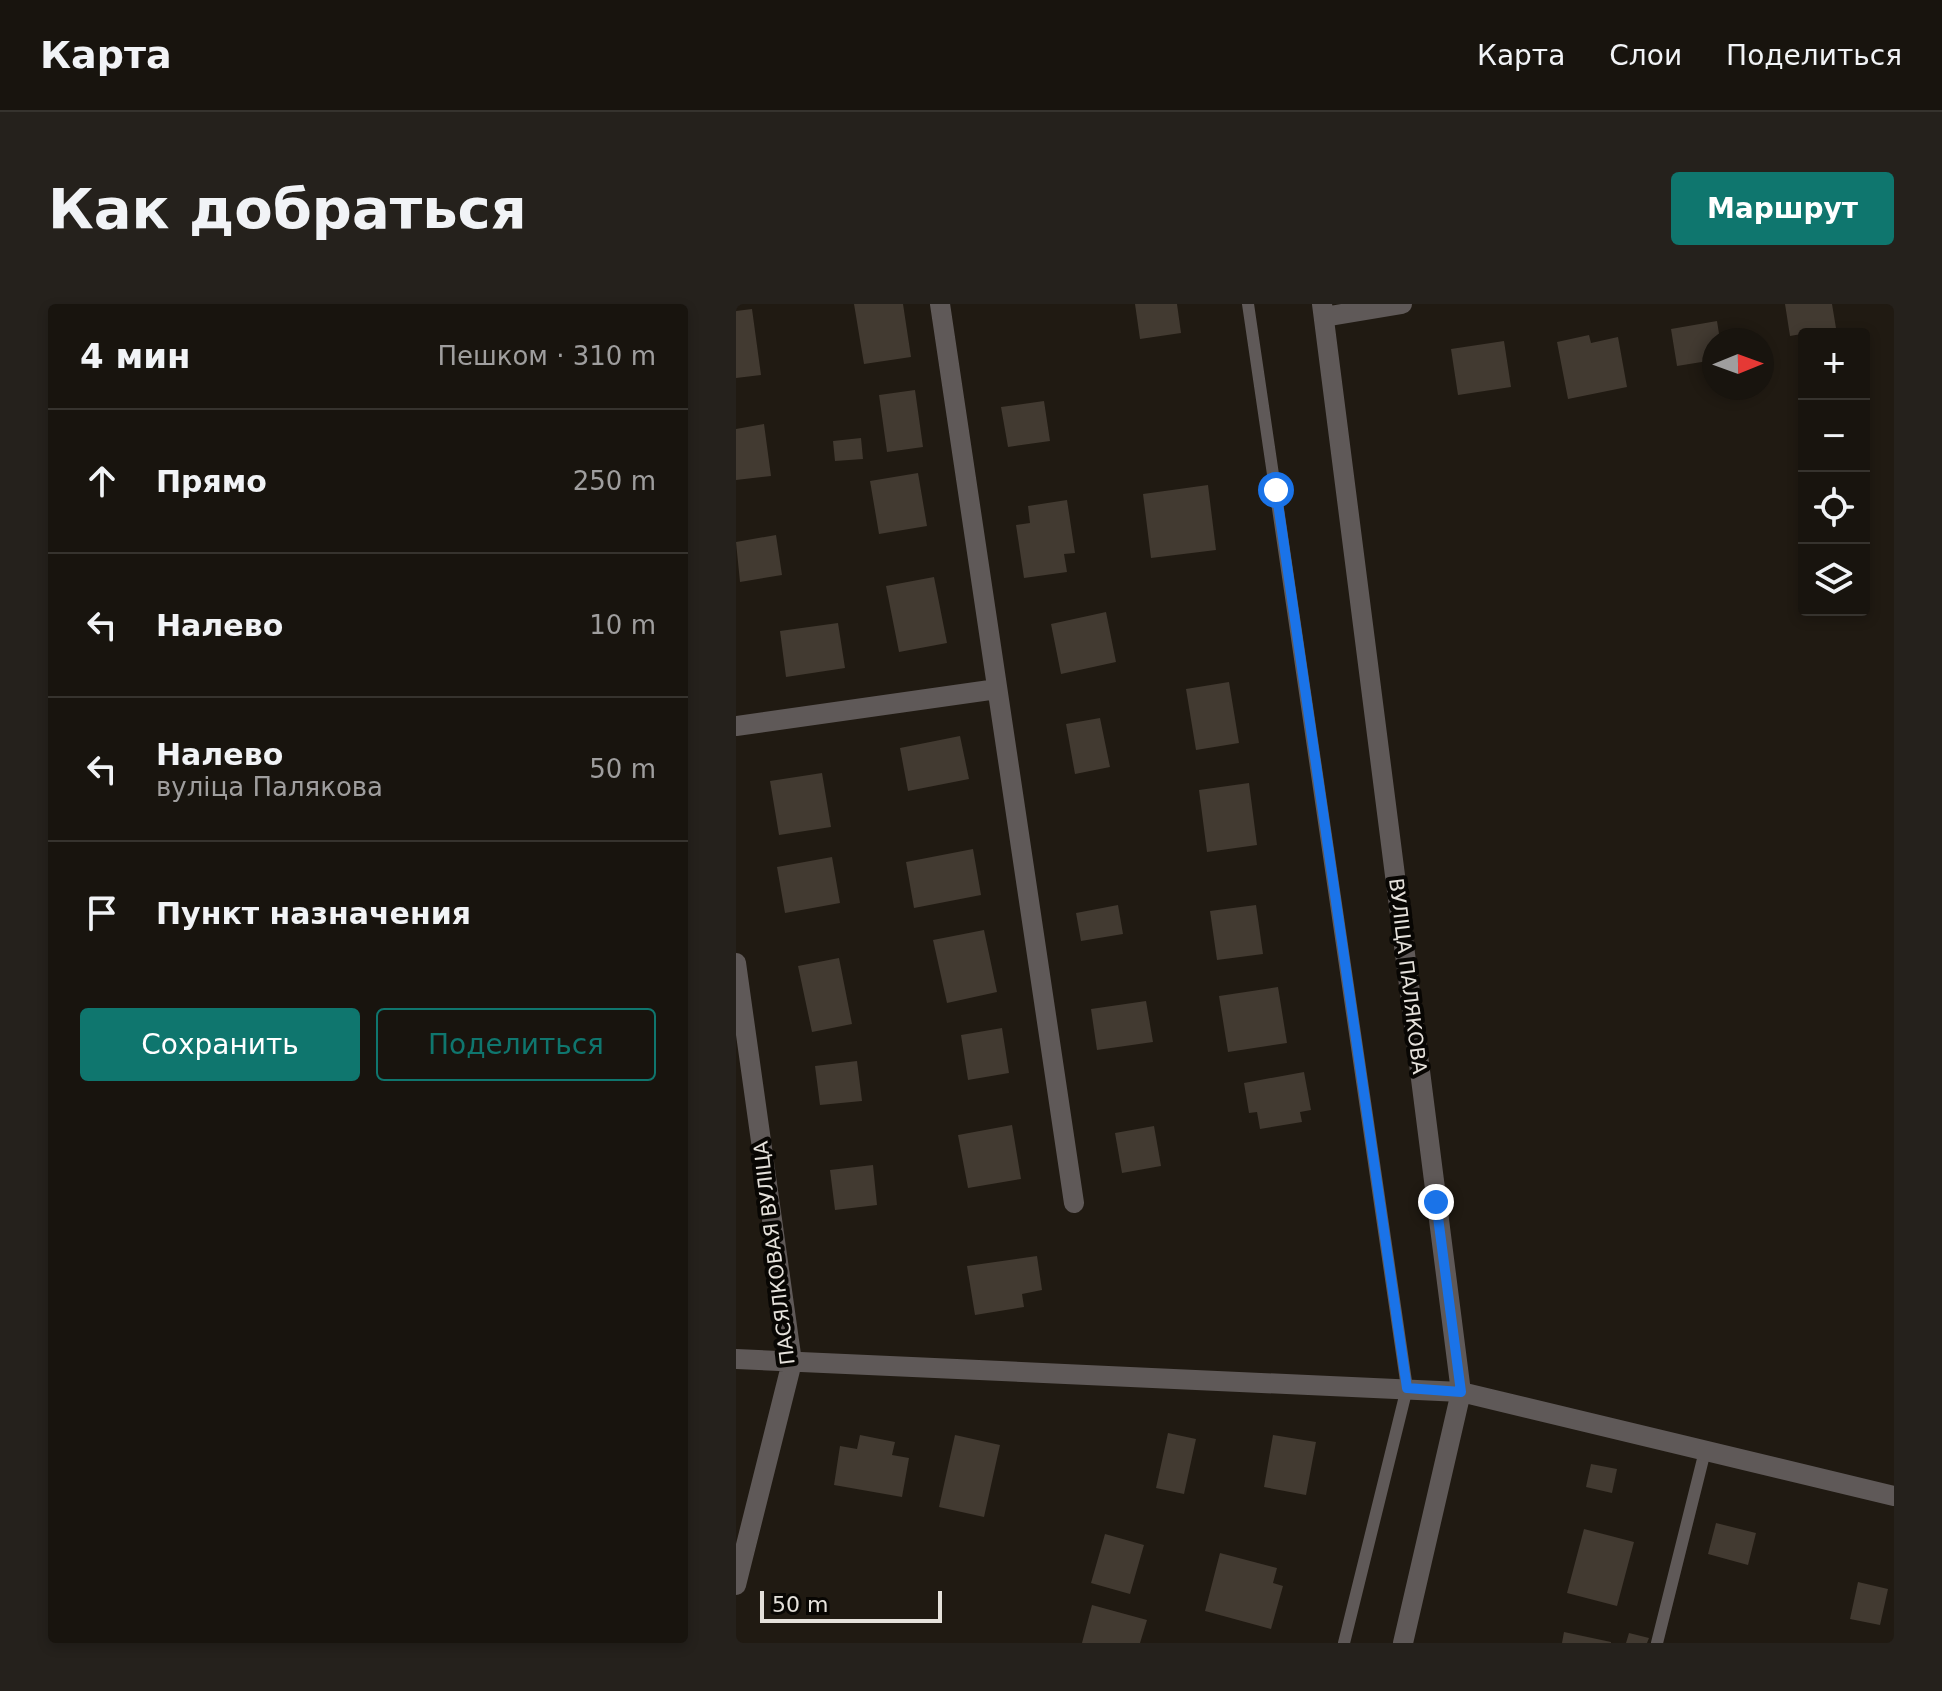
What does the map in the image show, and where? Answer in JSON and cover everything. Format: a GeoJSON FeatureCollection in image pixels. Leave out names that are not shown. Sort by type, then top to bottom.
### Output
{"type":"FeatureCollection","features":[{"type":"Feature","properties":{"kind":"street"},"geometry":{"type":"LineString","coordinates":[[940,304],[1074,1203]]}},
{"type":"Feature","properties":{"kind":"street"},"geometry":{"type":"LineString","coordinates":[[1323,310],[1402,304]]}},
{"type":"Feature","properties":{"kind":"street","name":"ВУЛІЦА ПАЛЯКОВА"},"geometry":{"type":"LineString","coordinates":[[1323,310],[1461,1392],[1403,1643]]}},
{"type":"Feature","properties":{"kind":"street"},"geometry":{"type":"LineString","coordinates":[[736,726],[997,689]]}},
{"type":"Feature","properties":{"kind":"street","name":"ПАСЯЛКОВАЯ ВУЛІЦА"},"geometry":{"type":"LineString","coordinates":[[736,963],[792,1362],[736,1585]]}},
{"type":"Feature","properties":{"kind":"street"},"geometry":{"type":"LineString","coordinates":[[736,1359],[1461,1392],[1894,1496]]}},
{"type":"Feature","properties":{"kind":"lane"},"geometry":{"type":"LineString","coordinates":[[1248,304],[1407,1388],[1344,1643]]}},
{"type":"Feature","properties":{"kind":"lane"},"geometry":{"type":"LineString","coordinates":[[1657,1643],[1705,1451]]}},
{"type":"Feature","properties":{"kind":"building"},"geometry":{"type":"Polygon","coordinates":[[[854,304],[903,304],[911,357],[864,364],[854,304]]]}},
{"type":"Feature","properties":{"kind":"building"},"geometry":{"type":"Polygon","coordinates":[[[1135,304],[1177,304],[1181,333],[1140,339],[1135,304]]]}},
{"type":"Feature","properties":{"kind":"building"},"geometry":{"type":"Polygon","coordinates":[[[1785,304],[1832,304],[1836,328],[1798,328],[1798,335],[1790,336],[1785,304]]]}},
{"type":"Feature","properties":{"kind":"building"},"geometry":{"type":"Polygon","coordinates":[[[752,309],[761,375],[736,378],[736,311],[752,309]]]}},
{"type":"Feature","properties":{"kind":"building"},"geometry":{"type":"Polygon","coordinates":[[[1717,321],[1718,328],[1702,328],[1702,362],[1677,366],[1671,329],[1717,321]]]}},
{"type":"Feature","properties":{"kind":"building"},"geometry":{"type":"Polygon","coordinates":[[[1589,335],[1591,343],[1618,337],[1627,387],[1568,399],[1557,342],[1589,335]]]}},
{"type":"Feature","properties":{"kind":"building"},"geometry":{"type":"Polygon","coordinates":[[[1504,341],[1511,387],[1458,395],[1451,349],[1504,341]]]}},
{"type":"Feature","properties":{"kind":"building"},"geometry":{"type":"Polygon","coordinates":[[[915,390],[923,447],[887,452],[879,395],[915,390]]]}},
{"type":"Feature","properties":{"kind":"building"},"geometry":{"type":"Polygon","coordinates":[[[1044,401],[1050,441],[1008,447],[1001,407],[1044,401]]]}},
{"type":"Feature","properties":{"kind":"building"},"geometry":{"type":"Polygon","coordinates":[[[764,424],[771,476],[736,480],[736,429],[764,424]]]}},
{"type":"Feature","properties":{"kind":"building"},"geometry":{"type":"Polygon","coordinates":[[[861,438],[863,459],[835,461],[833,441],[861,438]]]}},
{"type":"Feature","properties":{"kind":"building"},"geometry":{"type":"Polygon","coordinates":[[[918,473],[927,526],[879,534],[870,481],[918,473]]]}},
{"type":"Feature","properties":{"kind":"building"},"geometry":{"type":"Polygon","coordinates":[[[1208,485],[1216,550],[1151,558],[1143,494],[1208,485]]]}},
{"type":"Feature","properties":{"kind":"building"},"geometry":{"type":"Polygon","coordinates":[[[1067,500],[1075,553],[1064,554],[1067,572],[1024,578],[1016,525],[1030,523],[1028,506],[1067,500]]]}},
{"type":"Feature","properties":{"kind":"building"},"geometry":{"type":"Polygon","coordinates":[[[776,535],[782,575],[740,582],[736,542],[776,535]]]}},
{"type":"Feature","properties":{"kind":"building"},"geometry":{"type":"Polygon","coordinates":[[[934,577],[947,643],[899,652],[886,586],[934,577]]]}},
{"type":"Feature","properties":{"kind":"building"},"geometry":{"type":"Polygon","coordinates":[[[1106,612],[1116,662],[1061,674],[1051,624],[1106,612]]]}},
{"type":"Feature","properties":{"kind":"building"},"geometry":{"type":"Polygon","coordinates":[[[838,623],[845,668],[786,677],[780,631],[838,623]]]}},
{"type":"Feature","properties":{"kind":"building"},"geometry":{"type":"Polygon","coordinates":[[[1229,682],[1239,743],[1196,750],[1186,689],[1229,682]]]}},
{"type":"Feature","properties":{"kind":"building"},"geometry":{"type":"Polygon","coordinates":[[[1100,718],[1110,767],[1075,774],[1066,724],[1100,718]]]}},
{"type":"Feature","properties":{"kind":"building"},"geometry":{"type":"Polygon","coordinates":[[[960,736],[969,779],[908,791],[900,748],[960,736]]]}},
{"type":"Feature","properties":{"kind":"building"},"geometry":{"type":"Polygon","coordinates":[[[822,773],[831,827],[779,835],[770,781],[822,773]]]}},
{"type":"Feature","properties":{"kind":"building"},"geometry":{"type":"Polygon","coordinates":[[[1249,783],[1257,845],[1207,852],[1199,790],[1249,783]]]}},
{"type":"Feature","properties":{"kind":"building"},"geometry":{"type":"Polygon","coordinates":[[[973,849],[981,895],[914,908],[906,862],[973,849]]]}},
{"type":"Feature","properties":{"kind":"building"},"geometry":{"type":"Polygon","coordinates":[[[832,857],[840,903],[785,913],[777,867],[832,857]]]}},
{"type":"Feature","properties":{"kind":"building"},"geometry":{"type":"Polygon","coordinates":[[[1118,905],[1123,934],[1081,941],[1076,913],[1118,905]]]}},
{"type":"Feature","properties":{"kind":"building"},"geometry":{"type":"Polygon","coordinates":[[[1256,905],[1263,954],[1217,960],[1210,911],[1256,905]]]}},
{"type":"Feature","properties":{"kind":"building"},"geometry":{"type":"Polygon","coordinates":[[[984,930],[997,992],[947,1003],[933,940],[984,930]]]}},
{"type":"Feature","properties":{"kind":"building"},"geometry":{"type":"Polygon","coordinates":[[[839,958],[852,1024],[812,1032],[798,966],[839,958]]]}},
{"type":"Feature","properties":{"kind":"building"},"geometry":{"type":"Polygon","coordinates":[[[1278,987],[1287,1043],[1228,1052],[1219,996],[1278,987]]]}},
{"type":"Feature","properties":{"kind":"building"},"geometry":{"type":"Polygon","coordinates":[[[1146,1001],[1153,1042],[1097,1050],[1091,1009],[1146,1001]]]}},
{"type":"Feature","properties":{"kind":"building"},"geometry":{"type":"Polygon","coordinates":[[[1002,1028],[1009,1073],[968,1080],[961,1035],[1002,1028]]]}},
{"type":"Feature","properties":{"kind":"building"},"geometry":{"type":"Polygon","coordinates":[[[857,1061],[862,1101],[820,1105],[815,1066],[857,1061]]]}},
{"type":"Feature","properties":{"kind":"building"},"geometry":{"type":"Polygon","coordinates":[[[1304,1072],[1311,1110],[1300,1112],[1302,1122],[1260,1129],[1257,1112],[1249,1113],[1244,1083],[1304,1072]]]}},
{"type":"Feature","properties":{"kind":"building"},"geometry":{"type":"Polygon","coordinates":[[[1012,1125],[1021,1179],[968,1188],[958,1135],[1012,1125]]]}},
{"type":"Feature","properties":{"kind":"building"},"geometry":{"type":"Polygon","coordinates":[[[1154,1126],[1161,1166],[1122,1173],[1115,1133],[1154,1126]]]}},
{"type":"Feature","properties":{"kind":"building"},"geometry":{"type":"Polygon","coordinates":[[[873,1165],[877,1205],[835,1210],[830,1170],[873,1165]]]}},
{"type":"Feature","properties":{"kind":"building"},"geometry":{"type":"Polygon","coordinates":[[[1037,1256],[1042,1290],[1022,1294],[1024,1307],[975,1315],[967,1266],[1037,1256]]]}},
{"type":"Feature","properties":{"kind":"building"},"geometry":{"type":"Polygon","coordinates":[[[1168,1433],[1196,1439],[1184,1494],[1156,1488],[1168,1433]]]}},
{"type":"Feature","properties":{"kind":"building"},"geometry":{"type":"Polygon","coordinates":[[[860,1435],[895,1442],[892,1455],[909,1458],[902,1497],[834,1485],[840,1446],[857,1449],[860,1435]]]}},
{"type":"Feature","properties":{"kind":"building"},"geometry":{"type":"Polygon","coordinates":[[[955,1435],[1000,1445],[984,1517],[939,1507],[955,1435]]]}},
{"type":"Feature","properties":{"kind":"building"},"geometry":{"type":"Polygon","coordinates":[[[1273,1435],[1316,1442],[1306,1495],[1264,1487],[1273,1435]]]}},
{"type":"Feature","properties":{"kind":"building"},"geometry":{"type":"Polygon","coordinates":[[[1591,1464],[1617,1469],[1612,1493],[1586,1487],[1591,1464]]]}},
{"type":"Feature","properties":{"kind":"building"},"geometry":{"type":"Polygon","coordinates":[[[1716,1523],[1756,1533],[1748,1565],[1708,1554],[1716,1523]]]}},
{"type":"Feature","properties":{"kind":"building"},"geometry":{"type":"Polygon","coordinates":[[[1584,1529],[1634,1542],[1617,1606],[1567,1593],[1584,1529]]]}},
{"type":"Feature","properties":{"kind":"building"},"geometry":{"type":"Polygon","coordinates":[[[1105,1534],[1144,1545],[1130,1594],[1091,1583],[1105,1534]]]}},
{"type":"Feature","properties":{"kind":"building"},"geometry":{"type":"Polygon","coordinates":[[[1220,1553],[1277,1568],[1273,1583],[1283,1586],[1271,1629],[1205,1611],[1220,1553]]]}},
{"type":"Feature","properties":{"kind":"building"},"geometry":{"type":"Polygon","coordinates":[[[1858,1582],[1888,1589],[1880,1625],[1850,1619],[1858,1582]]]}},
{"type":"Feature","properties":{"kind":"building"},"geometry":{"type":"Polygon","coordinates":[[[1092,1605],[1147,1620],[1140,1643],[1082,1643],[1092,1605]]]}},
{"type":"Feature","properties":{"kind":"building"},"geometry":{"type":"Polygon","coordinates":[[[1564,1632],[1611,1642],[1611,1643],[1562,1643],[1564,1632]]]}},
{"type":"Feature","properties":{"kind":"building"},"geometry":{"type":"Polygon","coordinates":[[[1629,1633],[1649,1638],[1647,1643],[1626,1643],[1629,1633]]]}},
{"type":"Feature","properties":{"kind":"route"},"geometry":{"type":"LineString","coordinates":[[1276,490],[1407,1388],[1461,1392],[1436,1202]]}}]}
